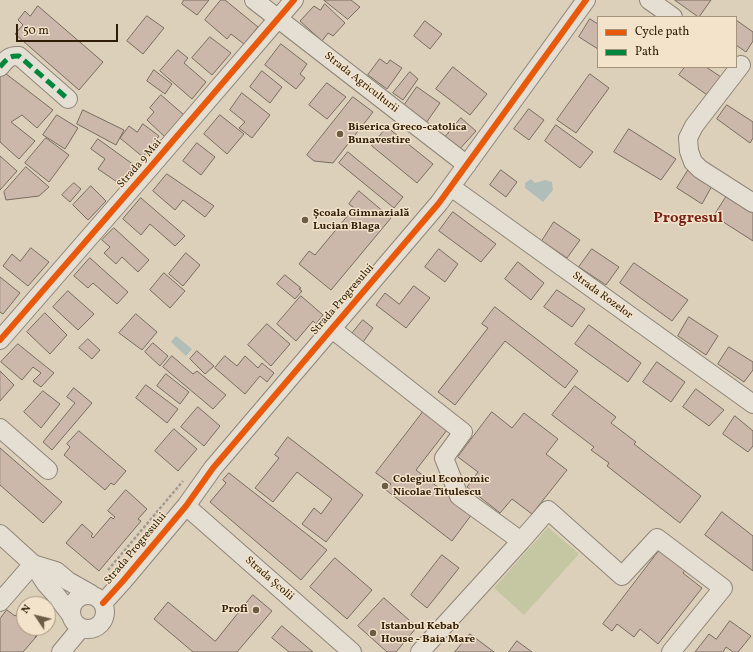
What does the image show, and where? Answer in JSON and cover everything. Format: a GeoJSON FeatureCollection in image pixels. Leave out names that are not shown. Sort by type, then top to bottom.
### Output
{"type":"FeatureCollection","features":[{"type":"Feature","properties":{"kind":"street","name":"Strada Agriculturii"},"geometry":{"type":"LineString","coordinates":[[254,0],[467,165]]}},
{"type":"Feature","properties":{"kind":"street","name":"Strada 9 Mai"},"geometry":{"type":"LineString","coordinates":[[0,340],[294,0]]}},
{"type":"Feature","properties":{"kind":"street","name":"Strada Progresului"},"geometry":{"type":"LineString","coordinates":[[61,652],[76,621],[71,609],[76,600],[80,596],[85,595],[97,599],[123,581],[186,506],[213,468],[439,203],[586,0]]}},
{"type":"Feature","properties":{"kind":"street"},"geometry":{"type":"LineString","coordinates":[[649,0],[672,16]]}},
{"type":"Feature","properties":{"kind":"street"},"geometry":{"type":"LineString","coordinates":[[0,67],[6,59],[13,56],[19,56],[68,99]]}},
{"type":"Feature","properties":{"kind":"street"},"geometry":{"type":"LineString","coordinates":[[743,67],[694,126],[688,138],[688,152],[693,162],[700,169],[753,203]]}},
{"type":"Feature","properties":{"kind":"street","name":"Strada Rozelor"},"geometry":{"type":"LineString","coordinates":[[451,187],[753,404]]}},
{"type":"Feature","properties":{"kind":"street"},"geometry":{"type":"LineString","coordinates":[[332,329],[463,432],[444,458],[460,496],[521,541]]}},
{"type":"Feature","properties":{"kind":"street"},"geometry":{"type":"LineString","coordinates":[[0,428],[48,470]]}},
{"type":"Feature","properties":{"kind":"street","name":"Strada Școlii"},"geometry":{"type":"LineString","coordinates":[[186,506],[352,652]]}},
{"type":"Feature","properties":{"kind":"street"},"geometry":{"type":"LineString","coordinates":[[420,652],[548,510],[622,576],[657,538],[723,588],[671,652]]}},
{"type":"Feature","properties":{"kind":"street"},"geometry":{"type":"LineString","coordinates":[[0,534],[33,564],[46,584],[76,621],[86,629],[92,629],[102,624],[105,619],[106,608],[97,599],[56,572],[33,564]]}},
{"type":"Feature","properties":{"kind":"street"},"geometry":{"type":"LineString","coordinates":[[0,602],[33,564]]}},
{"type":"Feature","properties":{"kind":"green space"},"geometry":{"type":"Polygon","coordinates":[[[548,527],[579,554],[524,615],[494,588],[548,527]]]}},
{"type":"Feature","properties":{"kind":"shaded area"},"geometry":{"type":"Polygon","coordinates":[[[531,179],[535,183],[545,180],[552,182],[553,190],[543,202],[525,188],[525,183],[531,179]]]}},
{"type":"Feature","properties":{"kind":"shaded area"},"geometry":{"type":"Polygon","coordinates":[[[176,336],[192,349],[186,356],[171,342],[176,336]]]}},
{"type":"Feature","properties":{"kind":"building"},"geometry":{"type":"Polygon","coordinates":[[[184,0],[209,0],[197,15],[182,4],[184,0]]]}},
{"type":"Feature","properties":{"kind":"building"},"geometry":{"type":"Polygon","coordinates":[[[221,0],[225,0],[258,27],[244,44],[231,34],[227,39],[205,20],[221,0]]]}},
{"type":"Feature","properties":{"kind":"building"},"geometry":{"type":"Polygon","coordinates":[[[324,0],[351,0],[360,7],[348,19],[324,0]]]}},
{"type":"Feature","properties":{"kind":"building"},"geometry":{"type":"Polygon","coordinates":[[[675,0],[711,0],[700,16],[675,0]]]}},
{"type":"Feature","properties":{"kind":"building"},"geometry":{"type":"Polygon","coordinates":[[[325,4],[345,23],[333,36],[328,33],[322,41],[300,21],[314,6],[320,10],[325,4]]]}},
{"type":"Feature","properties":{"kind":"building"},"geometry":{"type":"Polygon","coordinates":[[[38,6],[103,62],[79,90],[15,34],[23,25],[18,20],[25,11],[30,16],[38,6]]]}},
{"type":"Feature","properties":{"kind":"building"},"geometry":{"type":"Polygon","coordinates":[[[147,16],[164,28],[143,54],[127,41],[147,16]]]}},
{"type":"Feature","properties":{"kind":"building"},"geometry":{"type":"Polygon","coordinates":[[[590,19],[597,23],[597,48],[579,37],[590,19]]]}},
{"type":"Feature","properties":{"kind":"building"},"geometry":{"type":"Polygon","coordinates":[[[425,21],[442,34],[430,49],[414,36],[425,21]]]}},
{"type":"Feature","properties":{"kind":"building"},"geometry":{"type":"Polygon","coordinates":[[[737,21],[753,32],[753,41],[746,52],[737,46],[737,21]]]}},
{"type":"Feature","properties":{"kind":"building"},"geometry":{"type":"Polygon","coordinates":[[[210,37],[231,53],[212,75],[192,58],[210,37]]]}},
{"type":"Feature","properties":{"kind":"building"},"geometry":{"type":"Polygon","coordinates":[[[281,44],[307,64],[300,74],[305,78],[296,89],[265,65],[281,44]]]}},
{"type":"Feature","properties":{"kind":"building"},"geometry":{"type":"Polygon","coordinates":[[[178,50],[188,58],[184,63],[206,82],[192,99],[160,71],[178,50]]]}},
{"type":"Feature","properties":{"kind":"building"},"geometry":{"type":"Polygon","coordinates":[[[380,59],[387,64],[390,60],[402,68],[387,89],[368,75],[380,59]]]}},
{"type":"Feature","properties":{"kind":"building"},"geometry":{"type":"Polygon","coordinates":[[[453,67],[487,94],[470,115],[436,89],[453,67]]]}},
{"type":"Feature","properties":{"kind":"building"},"geometry":{"type":"Polygon","coordinates":[[[684,68],[708,68],[724,79],[710,97],[679,75],[684,68]]]}},
{"type":"Feature","properties":{"kind":"building"},"geometry":{"type":"Polygon","coordinates":[[[1,70],[53,110],[37,128],[22,115],[11,122],[35,141],[19,159],[0,142],[1,70]]]}},
{"type":"Feature","properties":{"kind":"building"},"geometry":{"type":"Polygon","coordinates":[[[154,70],[172,84],[165,94],[147,81],[154,70]]]}},
{"type":"Feature","properties":{"kind":"building"},"geometry":{"type":"Polygon","coordinates":[[[262,71],[282,87],[270,103],[250,87],[262,71]]]}},
{"type":"Feature","properties":{"kind":"building"},"geometry":{"type":"Polygon","coordinates":[[[410,72],[418,79],[403,100],[393,93],[410,72]]]}},
{"type":"Feature","properties":{"kind":"building"},"geometry":{"type":"Polygon","coordinates":[[[590,74],[609,88],[576,133],[557,120],[590,74]]]}},
{"type":"Feature","properties":{"kind":"building"},"geometry":{"type":"Polygon","coordinates":[[[327,83],[346,97],[327,119],[309,105],[327,83]]]}},
{"type":"Feature","properties":{"kind":"building"},"geometry":{"type":"Polygon","coordinates":[[[417,87],[440,103],[426,123],[403,107],[417,87]]]}},
{"type":"Feature","properties":{"kind":"building"},"geometry":{"type":"Polygon","coordinates":[[[242,93],[270,115],[252,138],[239,128],[245,122],[230,110],[242,93]]]}},
{"type":"Feature","properties":{"kind":"building"},"geometry":{"type":"Polygon","coordinates":[[[161,95],[184,115],[165,137],[147,120],[154,112],[150,108],[161,95]]]}},
{"type":"Feature","properties":{"kind":"building","name":"Biserica Greco-catolica Bunavestire"},"geometry":{"type":"Polygon","coordinates":[[[353,97],[373,112],[333,163],[314,161],[307,155],[353,97]]]}},
{"type":"Feature","properties":{"kind":"building"},"geometry":{"type":"Polygon","coordinates":[[[727,105],[753,122],[753,138],[750,143],[717,119],[727,105]]]}},
{"type":"Feature","properties":{"kind":"building"},"geometry":{"type":"Polygon","coordinates":[[[529,109],[544,120],[529,140],[514,129],[529,109]]]}},
{"type":"Feature","properties":{"kind":"building"},"geometry":{"type":"Polygon","coordinates":[[[83,110],[124,130],[116,145],[77,124],[83,110]]]}},
{"type":"Feature","properties":{"kind":"building"},"geometry":{"type":"Polygon","coordinates":[[[57,115],[78,128],[65,149],[43,135],[57,115]]]}},
{"type":"Feature","properties":{"kind":"building"},"geometry":{"type":"Polygon","coordinates":[[[220,115],[244,134],[227,154],[204,134],[220,115]]]}},
{"type":"Feature","properties":{"kind":"building"},"geometry":{"type":"Polygon","coordinates":[[[461,118],[476,131],[457,152],[442,141],[461,118]]]}},
{"type":"Feature","properties":{"kind":"building"},"geometry":{"type":"Polygon","coordinates":[[[143,124],[159,136],[143,157],[120,138],[129,126],[137,132],[143,124]]]}},
{"type":"Feature","properties":{"kind":"building"},"geometry":{"type":"Polygon","coordinates":[[[556,125],[593,152],[580,168],[545,141],[556,125]]]}},
{"type":"Feature","properties":{"kind":"building"},"geometry":{"type":"Polygon","coordinates":[[[387,127],[433,164],[417,183],[372,146],[387,127]]]}},
{"type":"Feature","properties":{"kind":"building"},"geometry":{"type":"Polygon","coordinates":[[[629,129],[676,159],[661,180],[614,152],[629,129]]]}},
{"type":"Feature","properties":{"kind":"building"},"geometry":{"type":"Polygon","coordinates":[[[46,138],[69,155],[49,182],[25,163],[46,138]]]}},
{"type":"Feature","properties":{"kind":"building"},"geometry":{"type":"Polygon","coordinates":[[[98,139],[134,165],[120,184],[98,169],[105,159],[91,149],[98,139]]]}},
{"type":"Feature","properties":{"kind":"building"},"geometry":{"type":"Polygon","coordinates":[[[197,143],[215,157],[201,175],[183,161],[197,143]]]}},
{"type":"Feature","properties":{"kind":"building"},"geometry":{"type":"Polygon","coordinates":[[[348,152],[403,197],[394,208],[339,163],[348,152]]]}},
{"type":"Feature","properties":{"kind":"building"},"geometry":{"type":"Polygon","coordinates":[[[0,156],[17,171],[0,190],[0,156]]]}},
{"type":"Feature","properties":{"kind":"building"},"geometry":{"type":"Polygon","coordinates":[[[26,167],[49,187],[39,196],[6,200],[4,192],[26,167]]]}},
{"type":"Feature","properties":{"kind":"building"},"geometry":{"type":"Polygon","coordinates":[[[689,169],[713,184],[702,204],[677,188],[689,169]]]}},
{"type":"Feature","properties":{"kind":"building"},"geometry":{"type":"Polygon","coordinates":[[[501,170],[517,182],[506,197],[490,185],[501,170]]]}},
{"type":"Feature","properties":{"kind":"building"},"geometry":{"type":"Polygon","coordinates":[[[167,174],[214,206],[205,217],[183,200],[175,210],[153,191],[167,174]]]}},
{"type":"Feature","properties":{"kind":"building"},"geometry":{"type":"Polygon","coordinates":[[[74,183],[81,189],[70,202],[62,195],[74,183]]]}},
{"type":"Feature","properties":{"kind":"building"},"geometry":{"type":"Polygon","coordinates":[[[91,186],[106,201],[88,220],[73,205],[91,186]]]}},
{"type":"Feature","properties":{"kind":"building"},"geometry":{"type":"Polygon","coordinates":[[[359,191],[391,218],[331,290],[299,264],[309,251],[315,255],[354,208],[349,204],[359,191]]]}},
{"type":"Feature","properties":{"kind":"building"},"geometry":{"type":"Polygon","coordinates":[[[728,194],[753,210],[753,241],[714,216],[728,194]]]}},
{"type":"Feature","properties":{"kind":"building"},"geometry":{"type":"Polygon","coordinates":[[[141,198],[185,236],[175,246],[150,224],[141,235],[123,219],[141,198]]]}},
{"type":"Feature","properties":{"kind":"building"},"geometry":{"type":"Polygon","coordinates":[[[453,212],[496,244],[481,262],[439,231],[453,212]]]}},
{"type":"Feature","properties":{"kind":"building"},"geometry":{"type":"Polygon","coordinates":[[[554,222],[580,240],[567,258],[542,241],[554,222]]]}},
{"type":"Feature","properties":{"kind":"building"},"geometry":{"type":"Polygon","coordinates":[[[114,228],[149,260],[138,272],[122,257],[116,264],[104,253],[110,247],[102,240],[114,228]]]}},
{"type":"Feature","properties":{"kind":"building"},"geometry":{"type":"Polygon","coordinates":[[[31,248],[49,262],[28,286],[3,266],[12,254],[20,261],[31,248]]]}},
{"type":"Feature","properties":{"kind":"building"},"geometry":{"type":"Polygon","coordinates":[[[439,249],[458,264],[445,282],[425,267],[439,249]]]}},
{"type":"Feature","properties":{"kind":"building"},"geometry":{"type":"Polygon","coordinates":[[[592,249],[619,267],[606,285],[579,267],[592,249]]]}},
{"type":"Feature","properties":{"kind":"building"},"geometry":{"type":"Polygon","coordinates":[[[186,253],[200,265],[183,286],[169,274],[186,253]]]}},
{"type":"Feature","properties":{"kind":"building"},"geometry":{"type":"Polygon","coordinates":[[[90,258],[128,292],[117,304],[93,283],[88,288],[74,276],[90,258]]]}},
{"type":"Feature","properties":{"kind":"building"},"geometry":{"type":"Polygon","coordinates":[[[518,262],[544,283],[531,300],[505,279],[518,262]]]}},
{"type":"Feature","properties":{"kind":"building"},"geometry":{"type":"Polygon","coordinates":[[[634,263],[688,300],[672,321],[620,283],[634,263]]]}},
{"type":"Feature","properties":{"kind":"building"},"geometry":{"type":"Polygon","coordinates":[[[164,273],[185,291],[170,308],[150,290],[164,273]]]}},
{"type":"Feature","properties":{"kind":"building"},"geometry":{"type":"Polygon","coordinates":[[[285,275],[301,288],[299,289],[302,291],[295,299],[277,284],[285,275]]]}},
{"type":"Feature","properties":{"kind":"building"},"geometry":{"type":"Polygon","coordinates":[[[0,277],[20,293],[3,314],[0,312],[0,277]]]}},
{"type":"Feature","properties":{"kind":"building"},"geometry":{"type":"Polygon","coordinates":[[[414,286],[430,298],[406,328],[376,305],[385,293],[399,304],[414,286]]]}},
{"type":"Feature","properties":{"kind":"building"},"geometry":{"type":"Polygon","coordinates":[[[557,290],[585,309],[572,327],[544,307],[557,290]]]}},
{"type":"Feature","properties":{"kind":"building"},"geometry":{"type":"Polygon","coordinates":[[[68,291],[94,314],[78,330],[53,307],[68,291]]]}},
{"type":"Feature","properties":{"kind":"building"},"geometry":{"type":"Polygon","coordinates":[[[301,296],[323,315],[316,324],[313,321],[296,341],[277,324],[301,296]]]}},
{"type":"Feature","properties":{"kind":"building"},"geometry":{"type":"Polygon","coordinates":[[[495,307],[578,371],[565,388],[505,341],[455,405],[438,392],[488,328],[482,324],[495,307]]]}},
{"type":"Feature","properties":{"kind":"building"},"geometry":{"type":"Polygon","coordinates":[[[45,313],[67,335],[50,354],[27,332],[45,313]]]}},
{"type":"Feature","properties":{"kind":"building"},"geometry":{"type":"Polygon","coordinates":[[[136,314],[157,332],[142,350],[119,333],[136,314]]]}},
{"type":"Feature","properties":{"kind":"building"},"geometry":{"type":"Polygon","coordinates":[[[689,317],[718,336],[706,355],[678,336],[689,317]]]}},
{"type":"Feature","properties":{"kind":"building"},"geometry":{"type":"Polygon","coordinates":[[[363,320],[373,328],[361,345],[350,336],[363,320]]]}},
{"type":"Feature","properties":{"kind":"building"},"geometry":{"type":"Polygon","coordinates":[[[267,324],[290,344],[271,366],[248,345],[267,324]]]}},
{"type":"Feature","properties":{"kind":"building"},"geometry":{"type":"Polygon","coordinates":[[[589,325],[641,363],[628,382],[575,344],[589,325]]]}},
{"type":"Feature","properties":{"kind":"building"},"geometry":{"type":"Polygon","coordinates":[[[88,339],[100,350],[92,359],[79,348],[88,339]]]}},
{"type":"Feature","properties":{"kind":"building"},"geometry":{"type":"Polygon","coordinates":[[[153,343],[168,356],[160,366],[145,352],[153,343]]]}},
{"type":"Feature","properties":{"kind":"building"},"geometry":{"type":"Polygon","coordinates":[[[18,344],[54,373],[41,387],[33,381],[41,373],[33,367],[22,380],[1,362],[18,344]]]}},
{"type":"Feature","properties":{"kind":"building"},"geometry":{"type":"Polygon","coordinates":[[[729,347],[753,362],[753,370],[744,382],[718,364],[729,347]]]}},
{"type":"Feature","properties":{"kind":"building"},"geometry":{"type":"Polygon","coordinates":[[[197,351],[214,366],[205,374],[190,359],[197,351]]]}},
{"type":"Feature","properties":{"kind":"building"},"geometry":{"type":"Polygon","coordinates":[[[172,356],[193,374],[197,371],[226,395],[213,409],[163,367],[172,356]]]}},
{"type":"Feature","properties":{"kind":"building"},"geometry":{"type":"Polygon","coordinates":[[[225,356],[237,366],[245,356],[258,368],[262,363],[274,373],[267,382],[260,376],[245,394],[215,368],[225,356]]]}},
{"type":"Feature","properties":{"kind":"building"},"geometry":{"type":"Polygon","coordinates":[[[657,362],[685,382],[671,402],[643,382],[657,362]]]}},
{"type":"Feature","properties":{"kind":"building"},"geometry":{"type":"Polygon","coordinates":[[[0,371],[14,385],[0,401],[0,371]]]}},
{"type":"Feature","properties":{"kind":"building"},"geometry":{"type":"Polygon","coordinates":[[[166,374],[189,392],[180,404],[157,386],[166,374]]]}},
{"type":"Feature","properties":{"kind":"building"},"geometry":{"type":"Polygon","coordinates":[[[146,385],[178,409],[167,423],[136,398],[146,385]]]}},
{"type":"Feature","properties":{"kind":"building"},"geometry":{"type":"Polygon","coordinates":[[[575,386],[616,417],[611,423],[636,442],[634,444],[701,496],[680,523],[607,466],[609,463],[591,450],[594,447],[552,415],[575,386]]]}},
{"type":"Feature","properties":{"kind":"building"},"geometry":{"type":"Polygon","coordinates":[[[74,388],[92,403],[52,450],[43,442],[75,403],[67,397],[74,388]]]}},
{"type":"Feature","properties":{"kind":"building"},"geometry":{"type":"Polygon","coordinates":[[[696,389],[724,410],[709,426],[683,407],[696,389]]]}},
{"type":"Feature","properties":{"kind":"building"},"geometry":{"type":"Polygon","coordinates":[[[43,391],[60,404],[41,428],[24,412],[43,391]]]}},
{"type":"Feature","properties":{"kind":"building"},"geometry":{"type":"Polygon","coordinates":[[[198,407],[220,426],[204,446],[181,427],[198,407]]]}},
{"type":"Feature","properties":{"kind":"building"},"geometry":{"type":"Polygon","coordinates":[[[423,412],[447,430],[416,470],[472,514],[452,541],[386,490],[391,484],[376,473],[423,412]]]}},
{"type":"Feature","properties":{"kind":"building"},"geometry":{"type":"Polygon","coordinates":[[[492,412],[512,428],[524,413],[558,439],[546,454],[567,470],[532,514],[512,499],[500,513],[467,487],[478,472],[458,457],[492,412]]]}},
{"type":"Feature","properties":{"kind":"building"},"geometry":{"type":"Polygon","coordinates":[[[735,416],[753,431],[753,446],[748,452],[723,434],[735,416]]]}},
{"type":"Feature","properties":{"kind":"building"},"geometry":{"type":"Polygon","coordinates":[[[174,429],[197,449],[178,471],[155,451],[174,429]]]}},
{"type":"Feature","properties":{"kind":"building"},"geometry":{"type":"Polygon","coordinates":[[[79,431],[126,471],[114,485],[111,483],[105,490],[64,455],[70,447],[67,444],[79,431]]]}},
{"type":"Feature","properties":{"kind":"building"},"geometry":{"type":"Polygon","coordinates":[[[288,437],[363,495],[326,542],[302,524],[314,508],[321,514],[332,499],[297,472],[273,502],[255,488],[279,458],[275,455],[288,437]]]}},
{"type":"Feature","properties":{"kind":"building"},"geometry":{"type":"Polygon","coordinates":[[[0,448],[62,502],[43,523],[0,485],[0,448]]]}},
{"type":"Feature","properties":{"kind":"building"},"geometry":{"type":"Polygon","coordinates":[[[229,473],[327,550],[301,580],[210,502],[226,483],[223,480],[229,473]]]}},
{"type":"Feature","properties":{"kind":"building"},"geometry":{"type":"Polygon","coordinates":[[[126,490],[147,509],[138,519],[141,521],[99,571],[66,543],[82,524],[93,534],[91,536],[93,538],[111,517],[113,519],[115,517],[108,511],[126,490]]]}},
{"type":"Feature","properties":{"kind":"building"},"geometry":{"type":"Polygon","coordinates":[[[722,512],[753,536],[753,571],[705,535],[722,512]]]}},
{"type":"Feature","properties":{"kind":"building"},"geometry":{"type":"Polygon","coordinates":[[[662,547],[688,567],[683,573],[702,588],[658,644],[640,629],[634,637],[617,624],[612,631],[603,624],[662,547]]]}},
{"type":"Feature","properties":{"kind":"building"},"geometry":{"type":"Polygon","coordinates":[[[442,555],[459,568],[427,608],[411,595],[442,555]]]}},
{"type":"Feature","properties":{"kind":"building"},"geometry":{"type":"Polygon","coordinates":[[[335,558],[372,590],[347,619],[310,587],[335,558]]]}},
{"type":"Feature","properties":{"kind":"building"},"geometry":{"type":"Polygon","coordinates":[[[253,595],[272,611],[237,652],[193,652],[154,619],[168,602],[215,641],[253,595]]]}},
{"type":"Feature","properties":{"kind":"building"},"geometry":{"type":"Polygon","coordinates":[[[384,598],[417,627],[396,652],[387,652],[358,626],[384,598]]]}},
{"type":"Feature","properties":{"kind":"building"},"geometry":{"type":"Polygon","coordinates":[[[7,610],[15,616],[16,615],[16,636],[36,637],[23,652],[0,652],[0,619],[7,610]]]}},
{"type":"Feature","properties":{"kind":"building"},"geometry":{"type":"Polygon","coordinates":[[[730,621],[751,636],[738,652],[733,652],[726,647],[723,652],[695,652],[709,634],[716,639],[730,621]]]}},
{"type":"Feature","properties":{"kind":"building"},"geometry":{"type":"Polygon","coordinates":[[[282,626],[313,652],[289,652],[272,638],[282,626]]]}},
{"type":"Feature","properties":{"kind":"building"},"geometry":{"type":"Polygon","coordinates":[[[470,634],[494,652],[455,652],[470,634]]]}},
{"type":"Feature","properties":{"kind":"building"},"geometry":{"type":"Polygon","coordinates":[[[517,641],[532,652],[509,652],[517,641]]]}},
{"type":"Feature","properties":{"kind":"marked path"},"geometry":{"type":"LineString","coordinates":[[0,67],[10,57],[19,56],[68,99]]}},
{"type":"Feature","properties":{"kind":"cycle path"},"geometry":{"type":"LineString","coordinates":[[0,340],[294,0]]}},
{"type":"Feature","properties":{"kind":"cycle path"},"geometry":{"type":"LineString","coordinates":[[103,603],[186,506],[213,468],[439,203],[586,0]]}},
{"type":"Feature","properties":{"kind":"place","name":"Biserica Greco-catolica Bunavestire"},"geometry":{"type":"Point","coordinates":[340,134]}},
{"type":"Feature","properties":{"kind":"place","name":"Școala Gimnazială Lucian Blaga"},"geometry":{"type":"Point","coordinates":[305,220]}},
{"type":"Feature","properties":{"kind":"place","name":"Colegiul Economic Nicolae Titulescu"},"geometry":{"type":"Point","coordinates":[385,486]}},
{"type":"Feature","properties":{"kind":"place","name":"Profi"},"geometry":{"type":"Point","coordinates":[256,610]}},
{"type":"Feature","properties":{"kind":"place","name":"Istanbul Kebab House - Baia Mare"},"geometry":{"type":"Point","coordinates":[373,633]}},
{"type":"Feature","properties":{"kind":"district","name":"Progresul"},"geometry":{"type":"Point","coordinates":[688,219]}}]}
